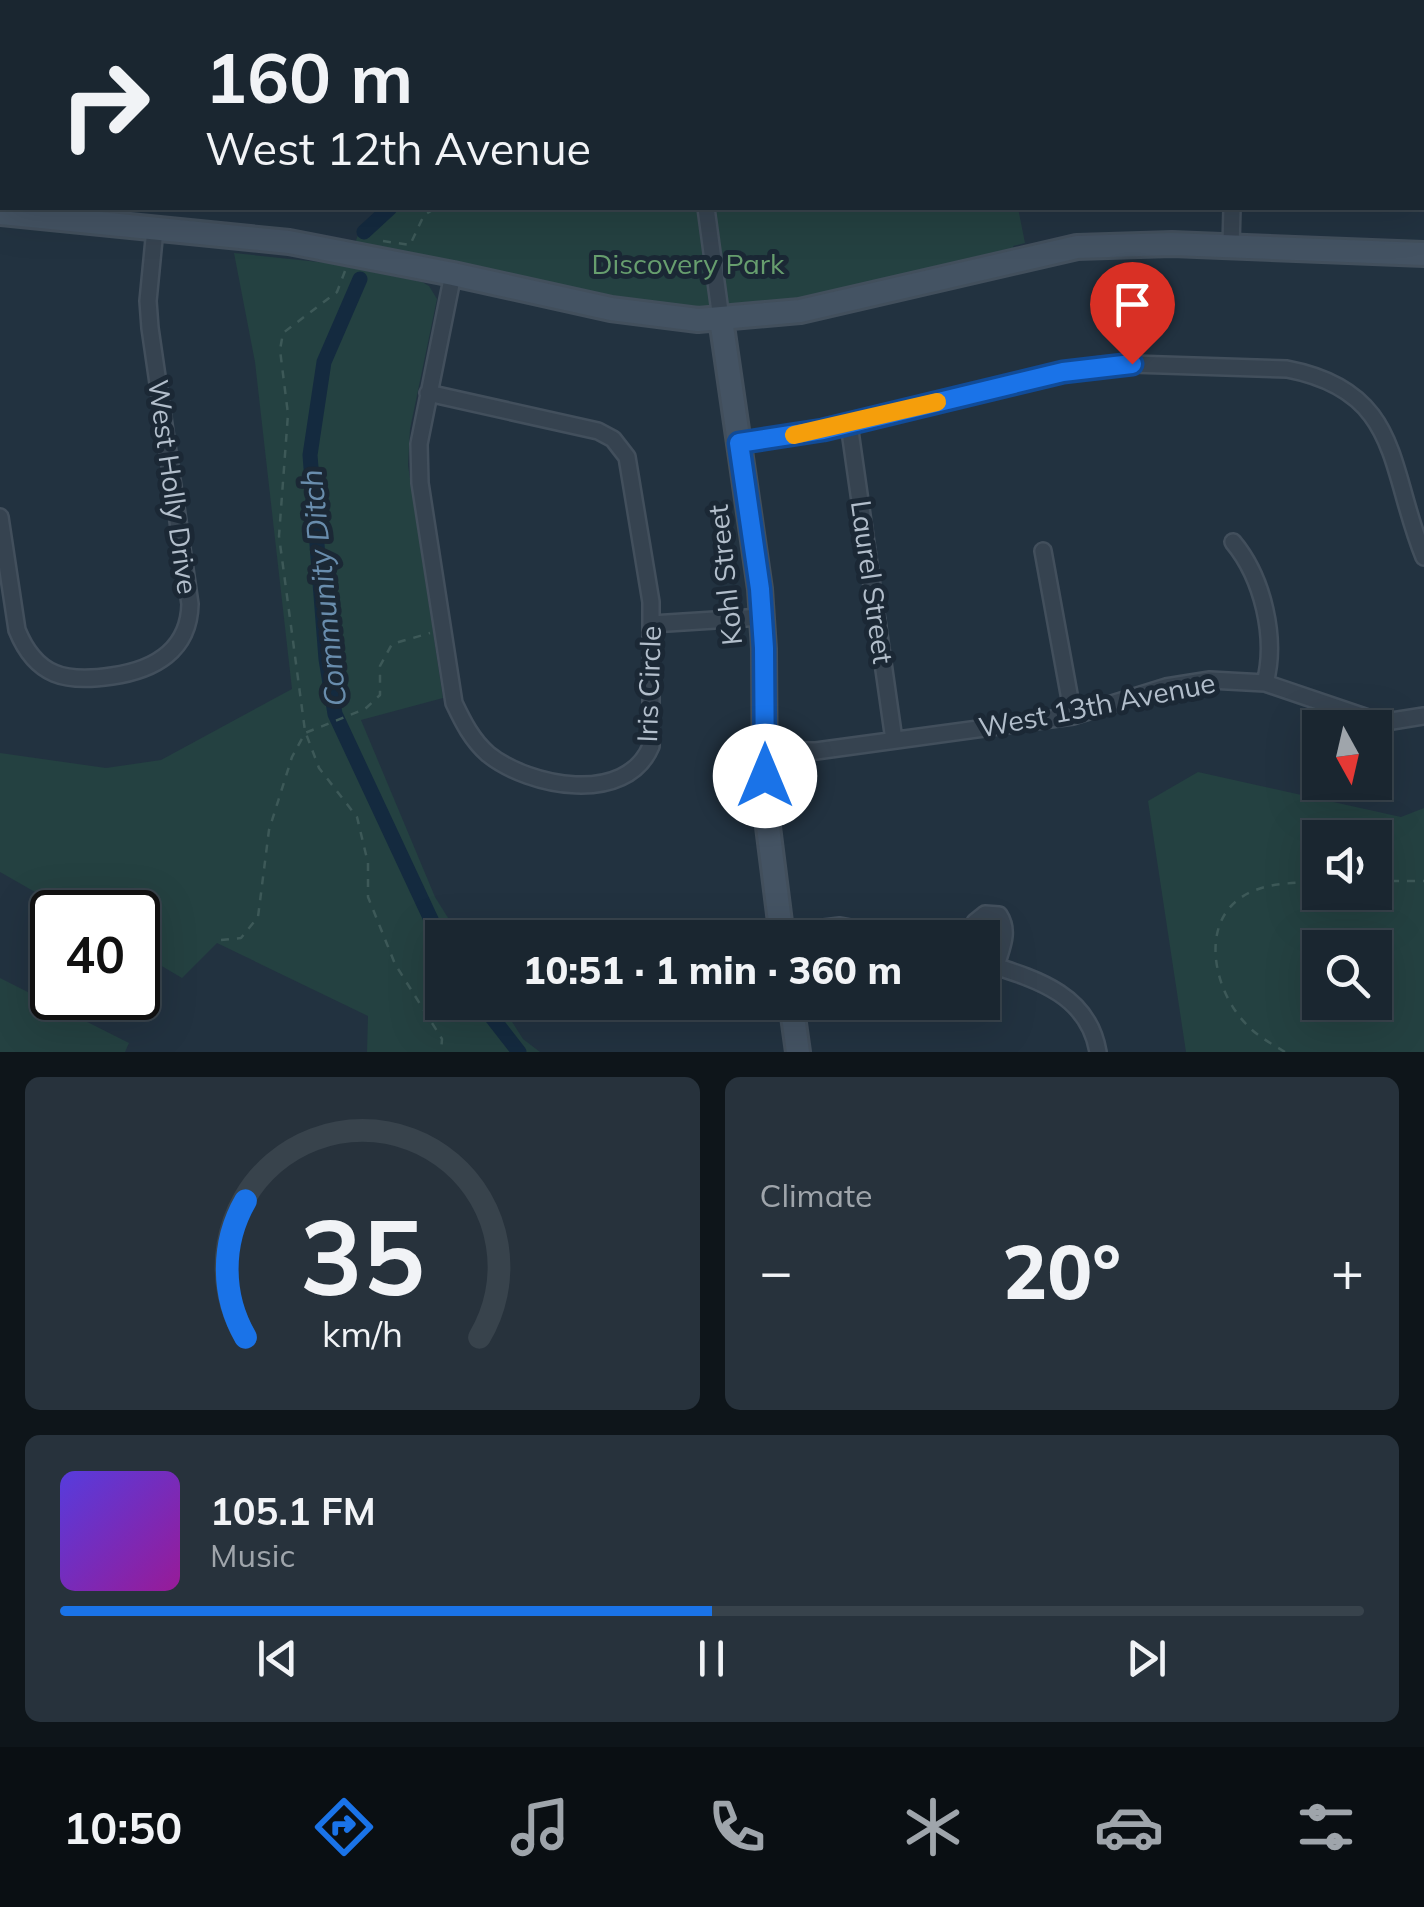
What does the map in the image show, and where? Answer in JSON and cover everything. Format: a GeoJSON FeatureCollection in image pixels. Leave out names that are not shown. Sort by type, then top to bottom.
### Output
{"type":"FeatureCollection","features":[{"type":"Feature","properties":{"kind":"street","name":"Kohl Street"},"geometry":{"type":"LineString","coordinates":[[706,210],[762,616],[764,803],[780,920]]}},
{"type":"Feature","properties":{"kind":"street"},"geometry":{"type":"LineString","coordinates":[[1231,246],[1232,210]]}},
{"type":"Feature","properties":{"kind":"street"},"geometry":{"type":"LineString","coordinates":[[0,214],[289,242],[643,315],[720,319],[771,316],[830,305],[1078,247],[1231,246],[1424,254]]}},
{"type":"Feature","properties":{"kind":"street","name":"West Holly Drive"},"geometry":{"type":"LineString","coordinates":[[0,516],[13,609],[23,646],[32,658],[55,674],[68,679],[89,679],[138,672],[158,664],[180,640],[190,612],[150,328],[148,301],[154,229]]}},
{"type":"Feature","properties":{"kind":"street","name":"Iris Circle"},"geometry":{"type":"LineString","coordinates":[[428,392],[624,438],[652,624],[653,730],[651,746],[642,764],[621,778],[558,784],[531,778],[501,763],[482,748],[463,722],[448,678],[420,483],[419,444],[428,392],[454,274]]}},
{"type":"Feature","properties":{"kind":"street"},"geometry":{"type":"LineString","coordinates":[[739,443],[849,424],[1095,366],[1268,368],[1311,374],[1345,389],[1379,424],[1394,456],[1424,556]]}},
{"type":"Feature","properties":{"kind":"street","name":"Laurel Street"},"geometry":{"type":"LineString","coordinates":[[849,424],[894,740]]}},
{"type":"Feature","properties":{"kind":"street"},"geometry":{"type":"LineString","coordinates":[[1233,542],[1247,562],[1268,626],[1271,658],[1264,683]]}},
{"type":"Feature","properties":{"kind":"street"},"geometry":{"type":"LineString","coordinates":[[1042,551],[1073,716]]}},
{"type":"Feature","properties":{"kind":"street"},"geometry":{"type":"LineString","coordinates":[[652,624],[762,616]]}},
{"type":"Feature","properties":{"kind":"street","name":"West 13th Avenue"},"geometry":{"type":"LineString","coordinates":[[765,750],[816,751],[1073,716],[1193,681],[1229,679],[1264,683],[1364,718],[1392,721],[1424,716]]}},
{"type":"Feature","properties":{"kind":"street"},"geometry":{"type":"LineString","coordinates":[[642,764],[656,776]]}},
{"type":"Feature","properties":{"kind":"street"},"geometry":{"type":"LineString","coordinates":[[977,920],[985,914],[999,916],[1006,934],[1000,945]]}},
{"type":"Feature","properties":{"kind":"street"},"geometry":{"type":"LineString","coordinates":[[1000,968],[1061,992],[1088,1022],[1098,1052]]}},
{"type":"Feature","properties":{"kind":"street"},"geometry":{"type":"LineString","coordinates":[[794,1020],[798,1052]]}},
{"type":"Feature","properties":{"kind":"path"},"geometry":{"type":"LineString","coordinates":[[375,239],[410,245],[424,215],[433,210]]}},
{"type":"Feature","properties":{"kind":"path"},"geometry":{"type":"LineString","coordinates":[[351,253],[337,292],[283,334],[280,350],[288,414],[278,536],[306,734],[319,768],[357,818],[368,864],[368,897],[396,964],[442,1039],[441,1052]]}},
{"type":"Feature","properties":{"kind":"path"},"geometry":{"type":"LineString","coordinates":[[220,940],[241,938],[258,917],[268,830],[292,757],[306,734],[365,709],[380,696],[380,666],[392,644],[441,630]]}},
{"type":"Feature","properties":{"kind":"path"},"geometry":{"type":"LineString","coordinates":[[1392,881],[1424,881]]}},
{"type":"Feature","properties":{"kind":"path"},"geometry":{"type":"LineString","coordinates":[[1285,1052],[1246,1024],[1234,1008],[1214,959],[1214,941],[1230,909],[1247,893],[1269,886],[1302,883]]}},
{"type":"Feature","properties":{"kind":"green space","name":"Discovery Park"},"geometry":{"type":"Polygon","coordinates":[[[377,210],[1018,210],[1025,243],[1013,246],[1018,258],[698,320],[351,253],[360,230],[377,210]]]}},
{"type":"Feature","properties":{"kind":"green space"},"geometry":{"type":"Polygon","coordinates":[[[234,253],[328,263],[422,282],[437,299],[410,429],[408,465],[443,698],[361,720],[435,897],[449,920],[425,920],[425,1020],[511,1020],[523,1039],[540,1052],[367,1052],[368,1016],[217,943],[182,978],[160,965],[160,890],[32,890],[0,872],[0,753],[106,768],[161,760],[292,689],[255,362],[234,253]]]}},
{"type":"Feature","properties":{"kind":"green space"},"geometry":{"type":"Polygon","coordinates":[[[1198,772],[1302,795],[1302,800],[1324,800],[1401,817],[1424,808],[1424,1052],[1186,1052],[1148,801],[1198,772]]]}},
{"type":"Feature","properties":{"kind":"green space"},"geometry":{"type":"Polygon","coordinates":[[[0,978],[30,993],[30,1020],[83,1020],[129,1043],[125,1052],[0,1052],[0,978]]]}},
{"type":"Feature","properties":{"kind":"waterway","name":"Community Ditch"},"geometry":{"type":"LineString","coordinates":[[364,232],[388,210]]}},
{"type":"Feature","properties":{"kind":"waterway","name":"Community Ditch"},"geometry":{"type":"LineString","coordinates":[[360,279],[324,362],[310,455],[326,659],[335,714],[431,920]]}},
{"type":"Feature","properties":{"kind":"waterway","name":"Community Ditch"},"geometry":{"type":"LineString","coordinates":[[494,1020],[519,1052]]}},
{"type":"Feature","properties":{"kind":"slow traffic"},"geometry":{"type":"LineString","coordinates":[[794,435],[937,402]]}},
{"type":"Feature","properties":{"kind":"route"},"geometry":{"type":"LineString","coordinates":[[765,776],[760,589],[739,443],[823,430],[1063,372],[1132,364]]}}]}
